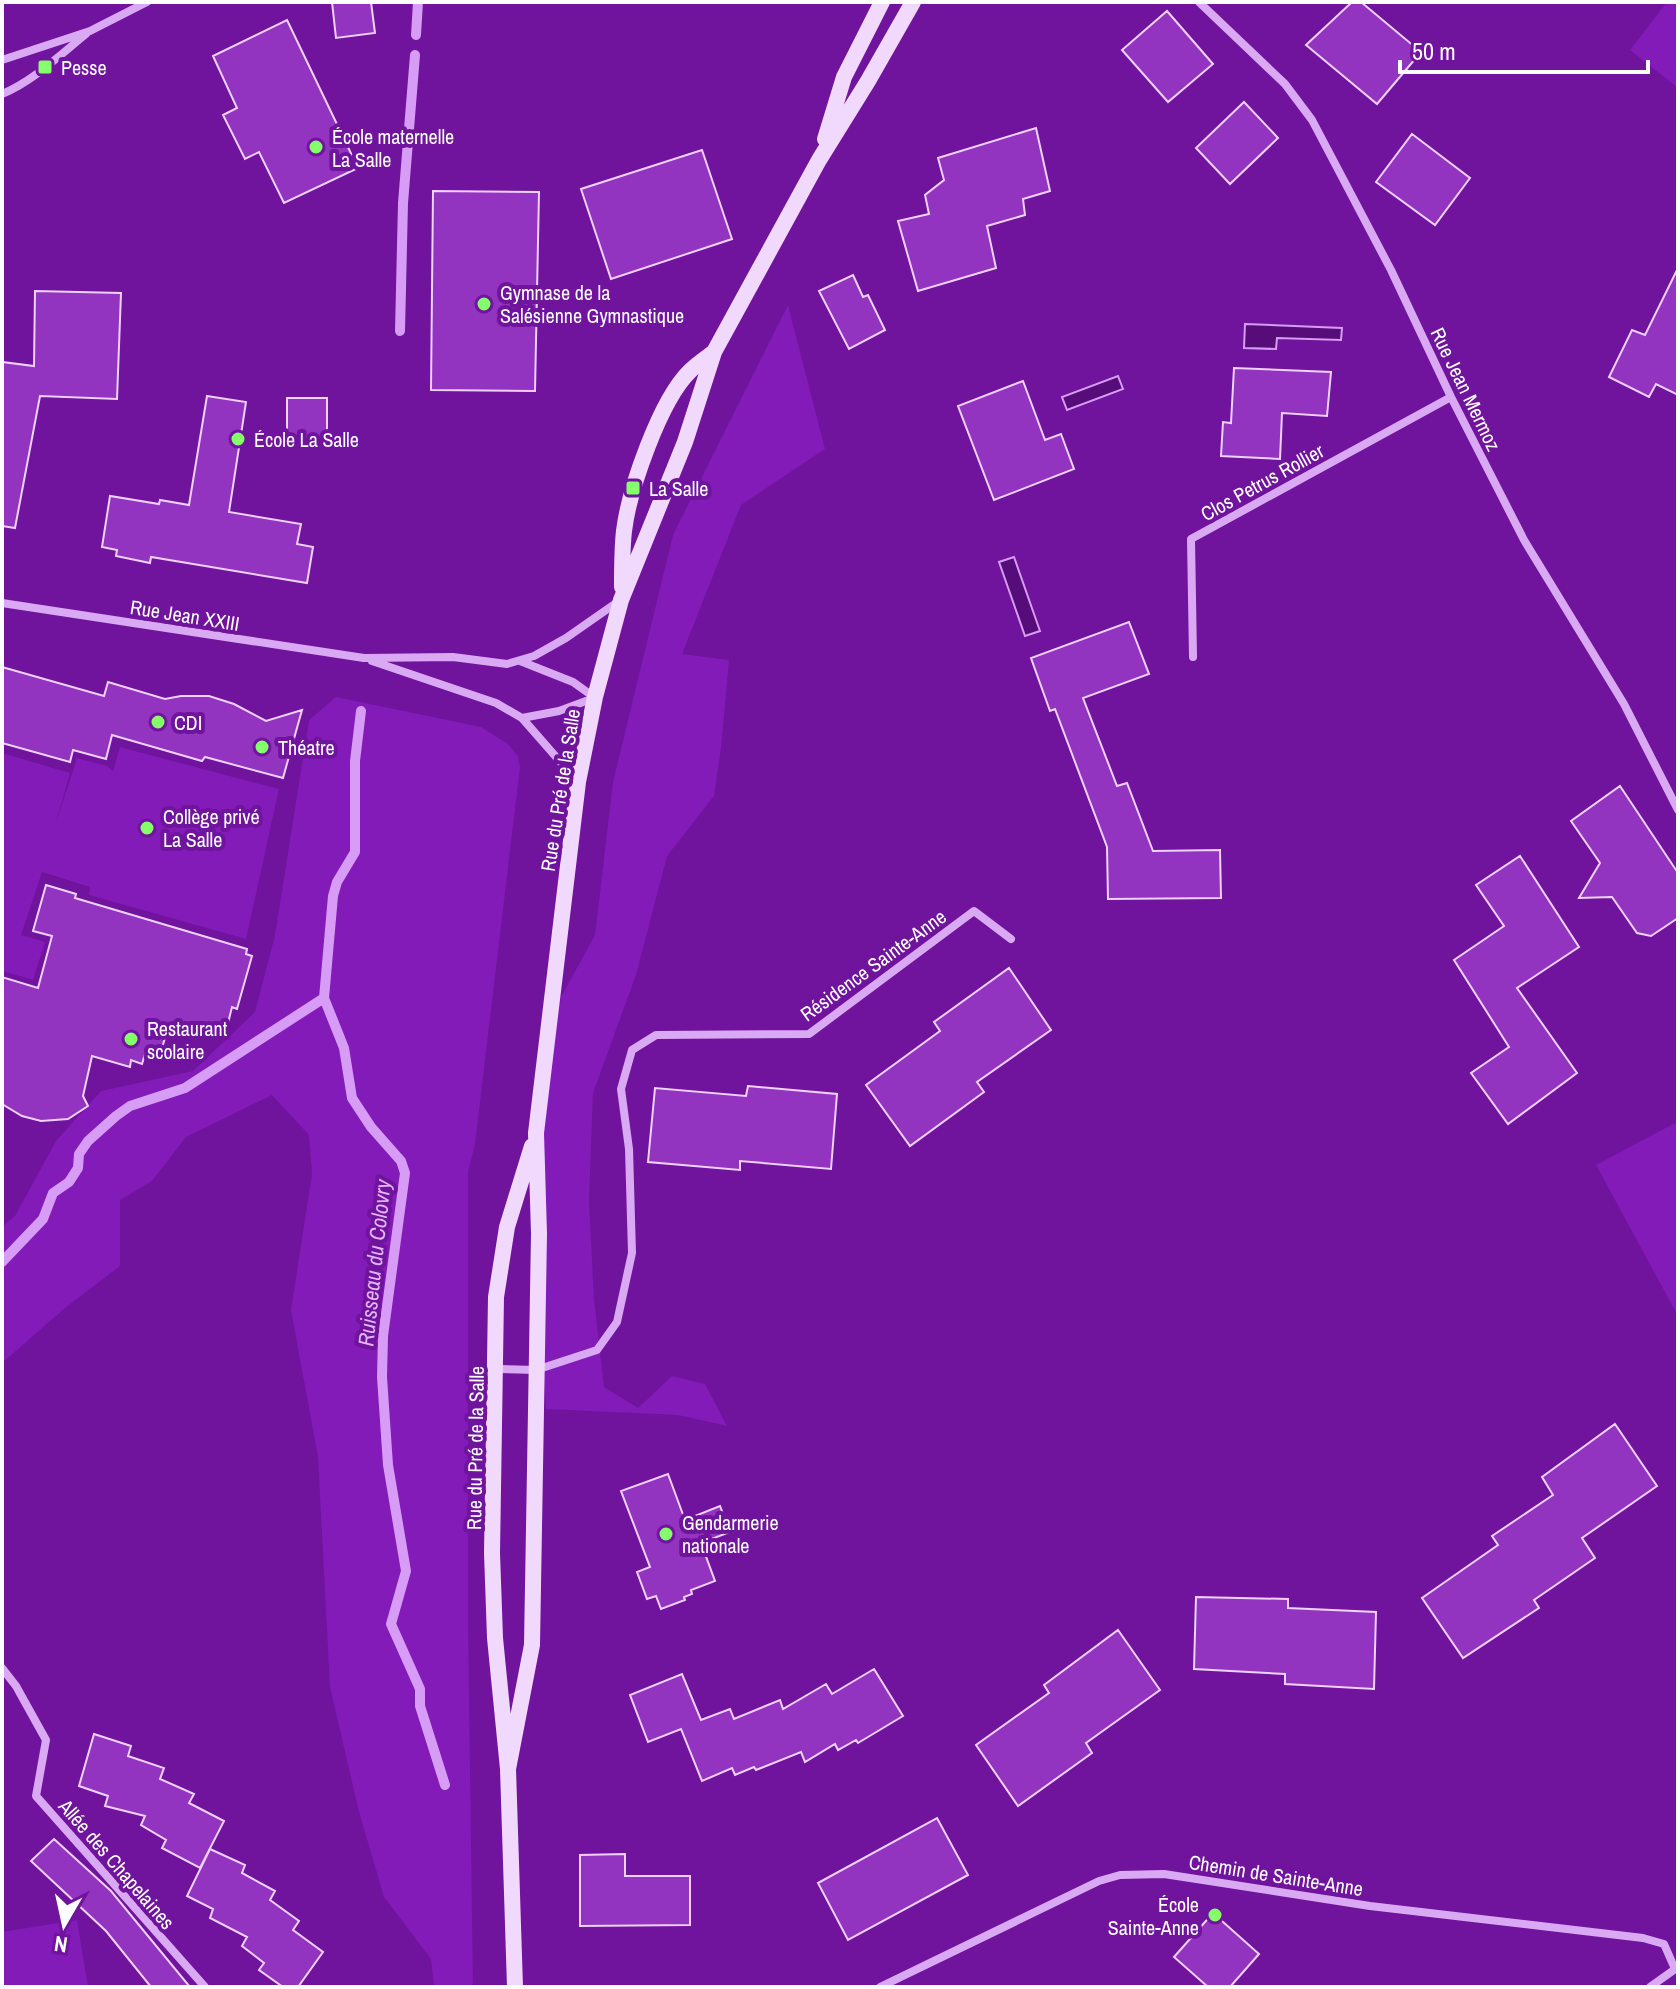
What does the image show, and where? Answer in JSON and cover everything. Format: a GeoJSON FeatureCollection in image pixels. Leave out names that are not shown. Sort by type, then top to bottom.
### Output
{"type":"FeatureCollection","features":[{"type":"Feature","properties":{"kind":"main road","name":"Rue du Pré de la Salle"},"geometry":{"type":"LineString","coordinates":[[819,160],[844,77],[882,2]]}},
{"type":"Feature","properties":{"kind":"main road","name":"Rue du Pré de la Salle"},"geometry":{"type":"LineString","coordinates":[[508,1769],[532,1645],[539,1234],[536,1133],[578,782],[595,697],[621,600],[685,442],[714,352],[819,160],[913,2]]}},
{"type":"Feature","properties":{"kind":"main road","name":"Rue du Pré de la Salle"},"geometry":{"type":"LineString","coordinates":[[621,600],[624,531],[633,488],[652,437],[673,394],[689,372],[714,352]]}},
{"type":"Feature","properties":{"kind":"main road","name":"Rue du Pré de la Salle"},"geometry":{"type":"LineString","coordinates":[[515,1987],[508,1769],[495,1638],[492,1553],[496,1297],[507,1227],[536,1133]]}},
{"type":"Feature","properties":{"kind":"street"},"geometry":{"type":"LineString","coordinates":[[2,60],[90,31],[147,2]]}},
{"type":"Feature","properties":{"kind":"street","name":"Rue Jean Mermoz"},"geometry":{"type":"LineString","coordinates":[[1199,2],[1285,84],[1312,120],[1391,270],[1524,540],[1618,693],[1678,810]]}},
{"type":"Feature","properties":{"kind":"street"},"geometry":{"type":"LineString","coordinates":[[2,94],[90,31]]}},
{"type":"Feature","properties":{"kind":"street","name":"Clos Petrus Rollier"},"geometry":{"type":"LineString","coordinates":[[1193,657],[1191,539],[1451,397]]}},
{"type":"Feature","properties":{"kind":"street","name":"Rue Jean XXIII"},"geometry":{"type":"LineString","coordinates":[[364,658],[453,657],[507,664],[520,661],[566,638],[621,600]]}},
{"type":"Feature","properties":{"kind":"street","name":"Rue Jean XXIII"},"geometry":{"type":"LineString","coordinates":[[2,603],[364,658],[496,703],[522,718],[578,782]]}},
{"type":"Feature","properties":{"kind":"street","name":"Rue Jean XXIII"},"geometry":{"type":"LineString","coordinates":[[520,661],[573,682],[595,697]]}},
{"type":"Feature","properties":{"kind":"street"},"geometry":{"type":"LineString","coordinates":[[522,718],[559,711],[595,697]]}},
{"type":"Feature","properties":{"kind":"street","name":"Résidence Sainte-Anne"},"geometry":{"type":"LineString","coordinates":[[496,1369],[536,1370],[597,1350],[617,1322],[632,1253],[629,1149],[621,1089],[632,1050],[656,1035],[809,1034],[974,911],[1011,939]]}},
{"type":"Feature","properties":{"kind":"street","name":"Allée des Chapelaines"},"geometry":{"type":"LineString","coordinates":[[2,1668],[16,1686],[46,1740],[36,1796],[205,1987]]}},
{"type":"Feature","properties":{"kind":"street","name":"Chemin de Sainte-Anne"},"geometry":{"type":"LineString","coordinates":[[880,1987],[1099,1881],[1142,1872],[1370,1906],[1643,1938],[1664,1944],[1676,1968]]}},
{"type":"Feature","properties":{"kind":"street"},"geometry":{"type":"LineString","coordinates":[[1650,1987],[1676,1968]]}},
{"type":"Feature","properties":{"kind":"shaded area"},"geometry":{"type":"Polygon","coordinates":[[[1667,2],[1678,2],[1678,88],[1630,50],[1667,2]]]}},
{"type":"Feature","properties":{"kind":"shaded area"},"geometry":{"type":"Polygon","coordinates":[[[788,305],[825,449],[741,505],[682,654],[729,660],[714,796],[667,856],[636,975],[593,1093],[589,1201],[594,1299],[604,1387],[638,1408],[672,1376],[705,1384],[727,1426],[678,1415],[546,1409],[535,1162],[561,997],[595,935],[613,782],[673,535],[788,305]]]}},
{"type":"Feature","properties":{"kind":"shaded area"},"geometry":{"type":"Polygon","coordinates":[[[1245,324],[1342,328],[1341,340],[1277,338],[1276,349],[1244,348],[1245,324]]]}},
{"type":"Feature","properties":{"kind":"shaded area"},"geometry":{"type":"Polygon","coordinates":[[[1118,376],[1123,389],[1067,410],[1062,397],[1118,376]]]}},
{"type":"Feature","properties":{"kind":"shaded area"},"geometry":{"type":"Polygon","coordinates":[[[1014,557],[1040,631],[1025,636],[999,562],[1014,557]]]}},
{"type":"Feature","properties":{"kind":"shaded area"},"geometry":{"type":"Polygon","coordinates":[[[336,697],[481,727],[508,744],[518,756],[520,767],[475,1144],[468,1172],[468,1623],[473,1987],[434,1987],[431,1959],[384,1897],[359,1812],[330,1687],[318,1457],[291,1310],[312,1174],[309,1135],[272,1095],[186,1137],[152,1181],[120,1200],[120,1266],[65,1308],[2,1363],[2,1227],[15,1216],[56,1141],[101,1091],[193,1071],[255,1012],[275,935],[309,720],[336,697]]]}},
{"type":"Feature","properties":{"kind":"shaded area"},"geometry":{"type":"Polygon","coordinates":[[[120,747],[279,789],[246,939],[89,895],[90,887],[42,872],[21,935],[45,942],[33,980],[2,971],[2,753],[70,773],[56,823],[77,758],[107,766],[113,771],[120,747]]]}},
{"type":"Feature","properties":{"kind":"shaded area"},"geometry":{"type":"Polygon","coordinates":[[[1675,1123],[1678,1130],[1678,1316],[1596,1165],[1675,1123]]]}},
{"type":"Feature","properties":{"kind":"shaded area"},"geometry":{"type":"Polygon","coordinates":[[[77,1920],[88,1987],[2,1987],[2,1932],[77,1920]]]}},
{"type":"Feature","properties":{"kind":"building"},"geometry":{"type":"Polygon","coordinates":[[[332,2],[371,2],[375,33],[336,38],[332,2]]]}},
{"type":"Feature","properties":{"kind":"building"},"geometry":{"type":"Polygon","coordinates":[[[1352,2],[1361,2],[1421,52],[1377,104],[1306,45],[1352,2]]]}},
{"type":"Feature","properties":{"kind":"building"},"geometry":{"type":"Polygon","coordinates":[[[1167,11],[1213,64],[1168,102],[1122,50],[1167,11]]]}},
{"type":"Feature","properties":{"kind":"building"},"geometry":{"type":"Polygon","coordinates":[[[287,20],[358,168],[284,203],[259,152],[245,159],[223,115],[237,108],[213,56],[287,20]]]}},
{"type":"Feature","properties":{"kind":"building"},"geometry":{"type":"Polygon","coordinates":[[[1244,102],[1278,138],[1230,184],[1196,148],[1244,102]]]}},
{"type":"Feature","properties":{"kind":"building"},"geometry":{"type":"Polygon","coordinates":[[[1036,128],[1050,191],[1023,199],[1025,215],[987,226],[996,268],[918,291],[898,221],[929,214],[925,195],[944,180],[938,158],[1036,128]]]}},
{"type":"Feature","properties":{"kind":"building"},"geometry":{"type":"Polygon","coordinates":[[[1412,134],[1470,178],[1435,225],[1376,182],[1412,134]]]}},
{"type":"Feature","properties":{"kind":"building"},"geometry":{"type":"Polygon","coordinates":[[[702,150],[732,239],[611,279],[581,189],[702,150]]]}},
{"type":"Feature","properties":{"kind":"building","name":"Gymnase de la Salésienne Gymnastique"},"geometry":{"type":"Polygon","coordinates":[[[433,191],[539,192],[535,391],[431,390],[433,191]]]}},
{"type":"Feature","properties":{"kind":"building"},"geometry":{"type":"Polygon","coordinates":[[[1678,268],[1678,395],[1656,384],[1649,397],[1609,377],[1632,330],[1645,335],[1678,268]]]}},
{"type":"Feature","properties":{"kind":"building"},"geometry":{"type":"Polygon","coordinates":[[[853,275],[863,297],[868,295],[885,330],[849,349],[819,291],[853,275]]]}},
{"type":"Feature","properties":{"kind":"building"},"geometry":{"type":"Polygon","coordinates":[[[35,291],[121,293],[117,399],[40,396],[15,528],[2,526],[2,362],[34,366],[35,291]]]}},
{"type":"Feature","properties":{"kind":"building"},"geometry":{"type":"Polygon","coordinates":[[[1234,368],[1331,372],[1327,416],[1282,413],[1280,459],[1221,456],[1223,422],[1231,423],[1234,368]]]}},
{"type":"Feature","properties":{"kind":"building"},"geometry":{"type":"Polygon","coordinates":[[[1023,381],[1045,440],[1061,434],[1074,469],[994,500],[958,406],[1023,381]]]}},
{"type":"Feature","properties":{"kind":"building"},"geometry":{"type":"Polygon","coordinates":[[[207,396],[246,402],[229,512],[301,524],[297,544],[313,547],[307,583],[151,557],[150,563],[116,556],[117,550],[102,547],[110,496],[159,504],[160,500],[189,505],[207,396]]]}},
{"type":"Feature","properties":{"kind":"building"},"geometry":{"type":"Polygon","coordinates":[[[287,398],[327,398],[327,438],[287,437],[287,398]]]}},
{"type":"Feature","properties":{"kind":"building"},"geometry":{"type":"Polygon","coordinates":[[[1129,622],[1149,674],[1083,698],[1117,786],[1127,783],[1153,851],[1220,850],[1221,898],[1108,899],[1107,847],[1055,709],[1050,711],[1031,658],[1129,622]]]}},
{"type":"Feature","properties":{"kind":"building"},"geometry":{"type":"Polygon","coordinates":[[[2,667],[104,696],[108,682],[165,699],[209,696],[234,704],[266,721],[302,710],[283,778],[205,757],[202,761],[112,735],[106,759],[73,750],[70,762],[2,743],[2,667]]]}},
{"type":"Feature","properties":{"kind":"building"},"geometry":{"type":"Polygon","coordinates":[[[1620,786],[1678,873],[1678,918],[1651,936],[1637,933],[1612,897],[1579,898],[1600,863],[1571,821],[1620,786]]]}},
{"type":"Feature","properties":{"kind":"building"},"geometry":{"type":"Polygon","coordinates":[[[1520,856],[1579,947],[1517,988],[1577,1073],[1508,1124],[1471,1073],[1509,1047],[1454,960],[1504,926],[1476,885],[1520,856]]]}},
{"type":"Feature","properties":{"kind":"building"},"geometry":{"type":"Polygon","coordinates":[[[46,885],[76,894],[75,898],[247,949],[246,954],[252,956],[237,1009],[232,1007],[227,1027],[213,1023],[210,1035],[169,1024],[160,1055],[146,1051],[142,1064],[131,1060],[130,1067],[92,1056],[83,1096],[88,1106],[68,1119],[41,1121],[22,1116],[2,1104],[2,977],[38,988],[52,936],[33,931],[46,885]]]}},
{"type":"Feature","properties":{"kind":"building"},"geometry":{"type":"Polygon","coordinates":[[[1009,968],[1051,1030],[977,1082],[984,1092],[910,1146],[866,1085],[940,1031],[934,1022],[1009,968]]]}},
{"type":"Feature","properties":{"kind":"building"},"geometry":{"type":"Polygon","coordinates":[[[748,1086],[837,1094],[831,1169],[740,1161],[740,1170],[648,1162],[655,1088],[746,1096],[748,1086]]]}},
{"type":"Feature","properties":{"kind":"building"},"geometry":{"type":"Polygon","coordinates":[[[1615,1424],[1657,1486],[1582,1538],[1595,1558],[1534,1600],[1539,1608],[1463,1658],[1422,1598],[1498,1545],[1492,1536],[1553,1495],[1542,1477],[1615,1424]]]}},
{"type":"Feature","properties":{"kind":"building"},"geometry":{"type":"Polygon","coordinates":[[[668,1474],[685,1520],[720,1506],[730,1532],[701,1543],[715,1581],[691,1590],[692,1594],[684,1597],[685,1600],[661,1609],[656,1596],[647,1599],[637,1572],[650,1567],[621,1491],[668,1474]]]}},
{"type":"Feature","properties":{"kind":"building"},"geometry":{"type":"Polygon","coordinates":[[[1196,1597],[1288,1599],[1288,1608],[1376,1612],[1374,1689],[1285,1684],[1285,1674],[1194,1669],[1196,1597]]]}},
{"type":"Feature","properties":{"kind":"building"},"geometry":{"type":"Polygon","coordinates":[[[1118,1630],[1160,1690],[1086,1743],[1092,1753],[1018,1806],[976,1745],[1049,1693],[1044,1685],[1118,1630]]]}},
{"type":"Feature","properties":{"kind":"building"},"geometry":{"type":"Polygon","coordinates":[[[874,1669],[903,1716],[858,1743],[856,1740],[838,1750],[835,1744],[805,1762],[801,1752],[756,1770],[754,1767],[735,1775],[732,1768],[702,1781],[681,1729],[648,1742],[630,1695],[682,1674],[701,1720],[730,1709],[734,1719],[780,1700],[783,1709],[826,1684],[832,1694],[874,1669]]]}},
{"type":"Feature","properties":{"kind":"building"},"geometry":{"type":"Polygon","coordinates":[[[94,1734],[131,1746],[128,1756],[164,1768],[160,1779],[194,1794],[189,1803],[224,1821],[200,1868],[162,1848],[166,1840],[141,1825],[145,1816],[105,1806],[108,1796],[79,1786],[94,1734]]]}},
{"type":"Feature","properties":{"kind":"building"},"geometry":{"type":"Polygon","coordinates":[[[937,1818],[968,1875],[848,1940],[818,1883],[937,1818]]]}},
{"type":"Feature","properties":{"kind":"building"},"geometry":{"type":"Polygon","coordinates":[[[54,1839],[111,1891],[190,1987],[151,1987],[106,1931],[31,1861],[54,1839]]]}},
{"type":"Feature","properties":{"kind":"building"},"geometry":{"type":"Polygon","coordinates":[[[210,1849],[245,1865],[242,1873],[275,1891],[270,1900],[299,1921],[293,1930],[323,1952],[298,1987],[283,1987],[259,1970],[264,1963],[242,1946],[247,1937],[210,1918],[213,1909],[187,1896],[210,1849]]]}},
{"type":"Feature","properties":{"kind":"building"},"geometry":{"type":"Polygon","coordinates":[[[625,1854],[625,1876],[690,1876],[690,1925],[580,1926],[580,1855],[625,1854]]]}},
{"type":"Feature","properties":{"kind":"building"},"geometry":{"type":"Polygon","coordinates":[[[1213,1913],[1259,1954],[1230,1987],[1208,1987],[1174,1957],[1213,1913]]]}},
{"type":"Feature","properties":{"kind":"waterway"},"geometry":{"type":"LineString","coordinates":[[416,35],[418,2]]}},
{"type":"Feature","properties":{"kind":"waterway"},"geometry":{"type":"LineString","coordinates":[[400,331],[403,203],[415,55]]}},
{"type":"Feature","properties":{"kind":"waterway","name":"Ruisseau du Colovry"},"geometry":{"type":"LineString","coordinates":[[361,711],[355,761],[355,852],[337,882],[333,896],[324,998],[344,1048],[352,1098],[371,1127],[401,1161],[405,1173],[383,1336],[382,1377],[388,1465],[406,1571],[391,1624],[420,1689],[420,1706],[445,1785]]}},
{"type":"Feature","properties":{"kind":"waterway"},"geometry":{"type":"LineString","coordinates":[[2,1262],[43,1219],[53,1193],[69,1182],[78,1168],[79,1154],[88,1141],[116,1116],[130,1106],[185,1088],[324,998]]}},
{"type":"Feature","properties":{"kind":"place","name":"Pesse"},"geometry":{"type":"Point","coordinates":[45,67]}},
{"type":"Feature","properties":{"kind":"place","name":"École maternelle La Salle"},"geometry":{"type":"Point","coordinates":[316,147]}},
{"type":"Feature","properties":{"kind":"place","name":"Gymnase de la Salésienne Gymnastique"},"geometry":{"type":"Point","coordinates":[484,304]}},
{"type":"Feature","properties":{"kind":"place","name":"École La Salle"},"geometry":{"type":"Point","coordinates":[238,439]}},
{"type":"Feature","properties":{"kind":"place","name":"La Salle"},"geometry":{"type":"Point","coordinates":[633,488]}},
{"type":"Feature","properties":{"kind":"place","name":"CDI"},"geometry":{"type":"Point","coordinates":[158,722]}},
{"type":"Feature","properties":{"kind":"place","name":"Théatre"},"geometry":{"type":"Point","coordinates":[262,747]}},
{"type":"Feature","properties":{"kind":"place","name":"Collège privé La Salle"},"geometry":{"type":"Point","coordinates":[147,828]}},
{"type":"Feature","properties":{"kind":"place","name":"Restaurant scolaire"},"geometry":{"type":"Point","coordinates":[131,1039]}},
{"type":"Feature","properties":{"kind":"place","name":"Gendarmerie nationale"},"geometry":{"type":"Point","coordinates":[666,1534]}},
{"type":"Feature","properties":{"kind":"place","name":"École Sainte-Anne"},"geometry":{"type":"Point","coordinates":[1215,1915]}}]}
